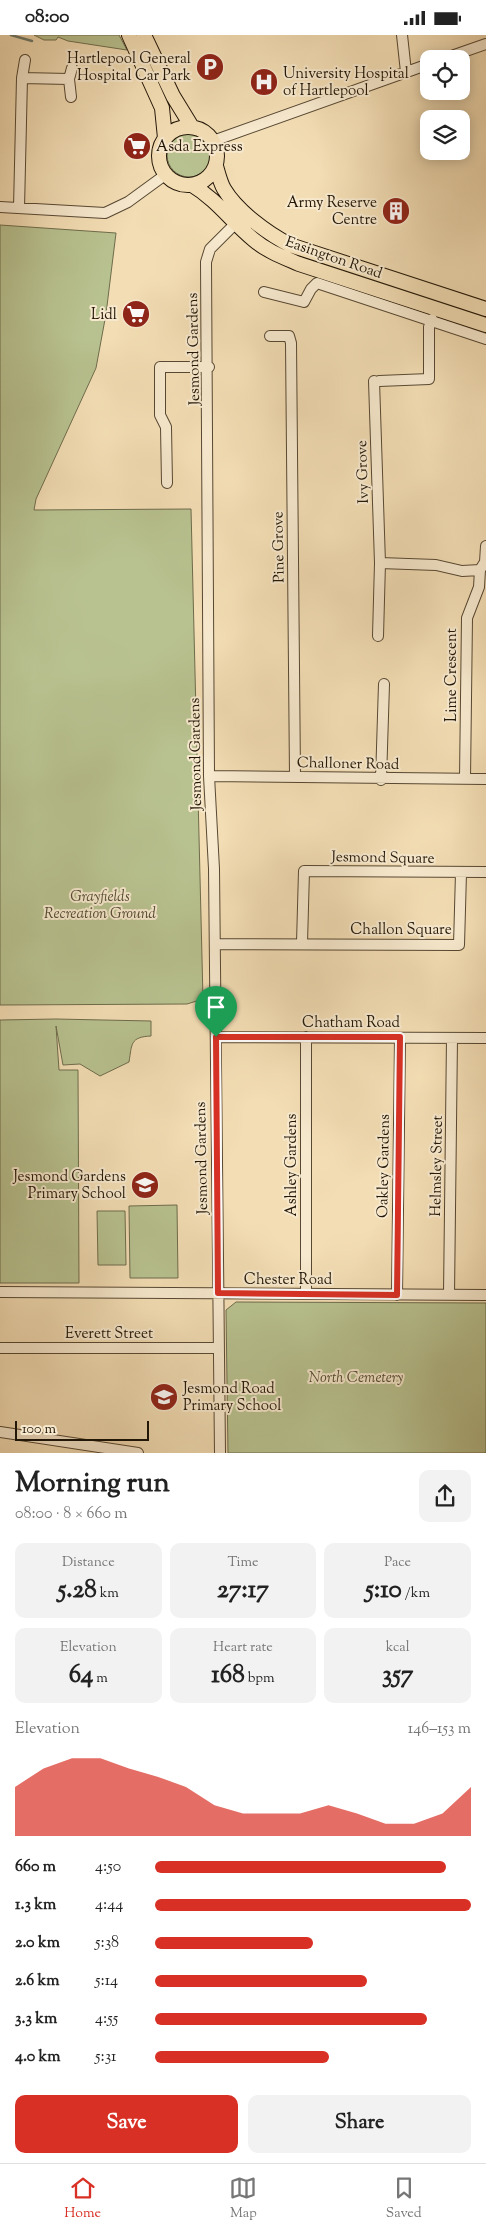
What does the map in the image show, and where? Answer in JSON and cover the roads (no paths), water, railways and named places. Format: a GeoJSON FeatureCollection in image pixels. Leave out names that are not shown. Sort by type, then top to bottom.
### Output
{"type":"FeatureCollection","features":[{"type":"Feature","properties":{"kind":"highway"},"geometry":{"type":"LineString","coordinates":[[129,35],[162,108],[165,138]]}},
{"type":"Feature","properties":{"kind":"highway"},"geometry":{"type":"LineString","coordinates":[[144,35],[173,96],[192,127]]}},
{"type":"Feature","properties":{"kind":"highway"},"geometry":{"type":"LineString","coordinates":[[165,175],[159,160],[161,144],[172,131],[182,127],[192,127],[208,134],[213,141]]}},
{"type":"Feature","properties":{"kind":"highway","name":"Easington Road"},"geometry":{"type":"LineString","coordinates":[[213,141],[217,149],[216,166],[224,189],[251,219],[268,233],[290,245],[486,309]]}},
{"type":"Feature","properties":{"kind":"highway"},"geometry":{"type":"LineString","coordinates":[[192,185],[206,179],[216,166]]}},
{"type":"Feature","properties":{"kind":"highway","name":"Easington Road"},"geometry":{"type":"LineString","coordinates":[[165,175],[175,182],[192,185],[209,195],[235,224],[270,251],[486,325]]}},
{"type":"Feature","properties":{"kind":"highway"},"geometry":{"type":"LineString","coordinates":[[412,301],[418,287]]}},
{"type":"Feature","properties":{"kind":"street"},"geometry":{"type":"LineString","coordinates":[[402,35],[406,72]]}},
{"type":"Feature","properties":{"kind":"street"},"geometry":{"type":"LineString","coordinates":[[467,50],[486,43]]}},
{"type":"Feature","properties":{"kind":"street"},"geometry":{"type":"LineString","coordinates":[[18,208],[22,78],[25,60]]}},
{"type":"Feature","properties":{"kind":"street"},"geometry":{"type":"LineString","coordinates":[[71,97],[69,79],[72,67]]}},
{"type":"Feature","properties":{"kind":"street"},"geometry":{"type":"LineString","coordinates":[[213,141],[420,67]]}},
{"type":"Feature","properties":{"kind":"street"},"geometry":{"type":"LineString","coordinates":[[22,78],[69,79]]}},
{"type":"Feature","properties":{"kind":"street"},"geometry":{"type":"LineString","coordinates":[[0,207],[105,213],[128,202],[165,175]]}},
{"type":"Feature","properties":{"kind":"street","name":"Jesmond Gardens"},"geometry":{"type":"LineString","coordinates":[[220,1453],[214,869],[209,776],[206,262],[210,249],[235,224]]}},
{"type":"Feature","properties":{"kind":"street"},"geometry":{"type":"LineString","coordinates":[[326,286],[323,279],[329,258]]}},
{"type":"Feature","properties":{"kind":"street","name":"Easington Road"},"geometry":{"type":"LineString","coordinates":[[264,292],[304,303],[311,289],[317,283],[432,319],[486,339]]}},
{"type":"Feature","properties":{"kind":"street","name":"Ivy Grove"},"geometry":{"type":"LineString","coordinates":[[378,636],[380,563],[377,381],[434,379],[430,327],[432,319]]}},
{"type":"Feature","properties":{"kind":"street","name":"Pine Grove"},"geometry":{"type":"LineString","coordinates":[[270,335],[289,336],[291,343],[295,777]]}},
{"type":"Feature","properties":{"kind":"street"},"geometry":{"type":"LineString","coordinates":[[167,483],[166,427],[160,415],[160,367],[208,367]]}},
{"type":"Feature","properties":{"kind":"street","name":"Lime Crescent"},"geometry":{"type":"LineString","coordinates":[[465,779],[467,618],[479,587],[480,570],[485,562],[486,546]]}},
{"type":"Feature","properties":{"kind":"street"},"geometry":{"type":"LineString","coordinates":[[380,563],[436,565],[462,571],[480,570]]}},
{"type":"Feature","properties":{"kind":"street"},"geometry":{"type":"LineString","coordinates":[[381,779],[384,684]]}},
{"type":"Feature","properties":{"kind":"street","name":"Challoner Road"},"geometry":{"type":"LineString","coordinates":[[209,776],[486,779]]}},
{"type":"Feature","properties":{"kind":"street","name":"Jesmond Square"},"geometry":{"type":"LineString","coordinates":[[302,943],[304,871],[486,872]]}},
{"type":"Feature","properties":{"kind":"street","name":"Challon Square"},"geometry":{"type":"LineString","coordinates":[[215,944],[459,945],[461,873]]}},
{"type":"Feature","properties":{"kind":"street","name":"Chatham Road"},"geometry":{"type":"LineString","coordinates":[[216,1037],[486,1038]]}},
{"type":"Feature","properties":{"kind":"street","name":"Ashley Gardens"},"geometry":{"type":"LineString","coordinates":[[306,1037],[306,1294]]}},
{"type":"Feature","properties":{"kind":"street","name":"Oakley Gardens"},"geometry":{"type":"LineString","coordinates":[[397,1295],[400,1037]]}},
{"type":"Feature","properties":{"kind":"street","name":"Helmsley Street"},"geometry":{"type":"LineString","coordinates":[[449,1295],[452,1038]]}},
{"type":"Feature","properties":{"kind":"street","name":"Chester Road"},"geometry":{"type":"LineString","coordinates":[[0,1292],[486,1295]]}},
{"type":"Feature","properties":{"kind":"street","name":"Everett Street"},"geometry":{"type":"LineString","coordinates":[[0,1348],[218,1348]]}},
{"type":"Feature","properties":{"kind":"street"},"geometry":{"type":"LineString","coordinates":[[0,1432],[138,1453]]}},
{"type":"Feature","properties":{"kind":"waterway"},"geometry":{"type":"LineString","coordinates":[[11,35],[32,41]]}},
{"type":"Feature","properties":{"kind":"place","name":"Hartlepool General Hospital Car Park"},"geometry":{"type":"Point","coordinates":[210,67]}},
{"type":"Feature","properties":{"kind":"place","name":"University Hospital of Hartlepool"},"geometry":{"type":"Point","coordinates":[264,82]}},
{"type":"Feature","properties":{"kind":"place","name":"Asda Express"},"geometry":{"type":"Point","coordinates":[137,146]}},
{"type":"Feature","properties":{"kind":"place","name":"Army Reserve Centre"},"geometry":{"type":"Point","coordinates":[396,211]}},
{"type":"Feature","properties":{"kind":"place","name":"Lidl"},"geometry":{"type":"Point","coordinates":[136,314]}},
{"type":"Feature","properties":{"kind":"place","name":"Jesmond Gardens Primary School"},"geometry":{"type":"Point","coordinates":[145,1185]}},
{"type":"Feature","properties":{"kind":"place","name":"Jesmond Road Primary School"},"geometry":{"type":"Point","coordinates":[164,1397]}},
{"type":"Feature","properties":{"kind":"park label","name":"Grayfields Recreation Ground"},"geometry":{"type":"Point","coordinates":[100,904]}},
{"type":"Feature","properties":{"kind":"park label","name":"North Cemetery"},"geometry":{"type":"Point","coordinates":[356,1377]}}]}
